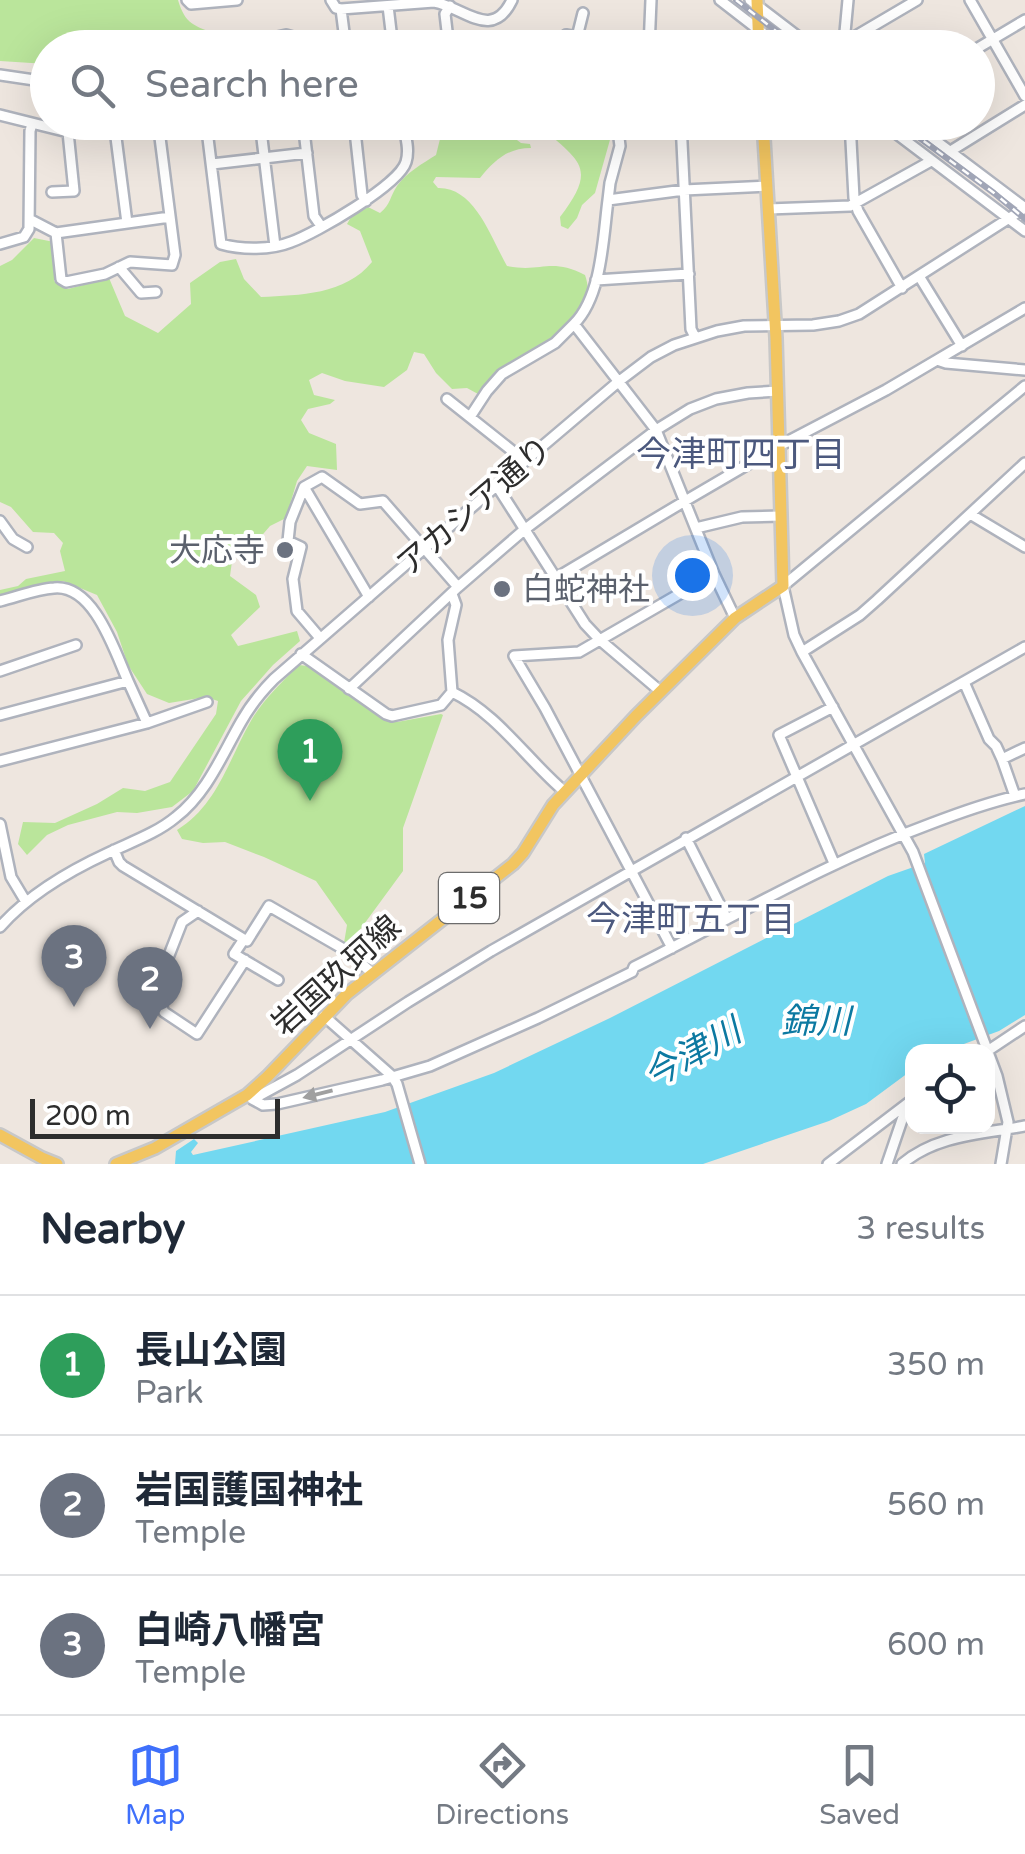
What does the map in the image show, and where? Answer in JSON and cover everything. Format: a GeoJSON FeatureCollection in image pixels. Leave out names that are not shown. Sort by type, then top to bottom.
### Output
{"type":"FeatureCollection","features":[{"type":"Feature","properties":{"kind":"main road"},"geometry":{"type":"LineString","coordinates":[[755,2],[758,29]]}},
{"type":"Feature","properties":{"kind":"main road"},"geometry":{"type":"LineString","coordinates":[[764,140],[776,326],[783,586]]}},
{"type":"Feature","properties":{"kind":"main road","name":"岩国玖珂線"},"geometry":{"type":"LineString","coordinates":[[116,1164],[156,1148],[250,1097],[324,1016],[372,973],[513,864],[553,805],[660,691],[736,618],[783,586]]}},
{"type":"Feature","properties":{"kind":"main road"},"geometry":{"type":"LineString","coordinates":[[0,1135],[57,1164]]}},
{"type":"Feature","properties":{"kind":"street"},"geometry":{"type":"LineString","coordinates":[[188,0],[192,4],[235,0]]}},
{"type":"Feature","properties":{"kind":"street"},"geometry":{"type":"LineString","coordinates":[[331,0],[336,8],[342,9],[434,1],[468,17],[492,20],[499,19],[512,0]]}},
{"type":"Feature","properties":{"kind":"street"},"geometry":{"type":"LineString","coordinates":[[650,30],[651,0]]}},
{"type":"Feature","properties":{"kind":"street"},"geometry":{"type":"LineString","coordinates":[[720,0],[758,29]]}},
{"type":"Feature","properties":{"kind":"street"},"geometry":{"type":"LineString","coordinates":[[844,30],[848,0]]}},
{"type":"Feature","properties":{"kind":"street"},"geometry":{"type":"LineString","coordinates":[[867,30],[916,0]]}},
{"type":"Feature","properties":{"kind":"street"},"geometry":{"type":"LineString","coordinates":[[970,0],[988,30]]}},
{"type":"Feature","properties":{"kind":"street"},"geometry":{"type":"LineString","coordinates":[[755,2],[790,30]]}},
{"type":"Feature","properties":{"kind":"street"},"geometry":{"type":"LineString","coordinates":[[385,4],[390,30]]}},
{"type":"Feature","properties":{"kind":"street"},"geometry":{"type":"LineString","coordinates":[[447,30],[445,14],[450,6]]}},
{"type":"Feature","properties":{"kind":"street"},"geometry":{"type":"LineString","coordinates":[[342,9],[344,30]]}},
{"type":"Feature","properties":{"kind":"street"},"geometry":{"type":"LineString","coordinates":[[575,30],[583,13]]}},
{"type":"Feature","properties":{"kind":"street"},"geometry":{"type":"LineString","coordinates":[[995,38],[1025,20]]}},
{"type":"Feature","properties":{"kind":"street"},"geometry":{"type":"LineString","coordinates":[[995,43],[1025,96]]}},
{"type":"Feature","properties":{"kind":"street"},"geometry":{"type":"LineString","coordinates":[[0,74],[30,79]]}},
{"type":"Feature","properties":{"kind":"street"},"geometry":{"type":"LineString","coordinates":[[995,124],[1025,105]]}},
{"type":"Feature","properties":{"kind":"street"},"geometry":{"type":"LineString","coordinates":[[0,115],[30,123]]}},
{"type":"Feature","properties":{"kind":"street"},"geometry":{"type":"LineString","coordinates":[[0,244],[24,237],[30,229],[30,140]]}},
{"type":"Feature","properties":{"kind":"street"},"geometry":{"type":"LineString","coordinates":[[52,192],[74,192],[69,140]]}},
{"type":"Feature","properties":{"kind":"street"},"geometry":{"type":"LineString","coordinates":[[116,140],[127,223]]}},
{"type":"Feature","properties":{"kind":"street"},"geometry":{"type":"LineString","coordinates":[[56,233],[61,279],[66,282],[87,280],[135,261],[172,265],[175,255],[160,140]]}},
{"type":"Feature","properties":{"kind":"street"},"geometry":{"type":"LineString","coordinates":[[209,140],[221,244],[245,247],[292,242],[366,201],[401,172],[408,150],[406,140]]}},
{"type":"Feature","properties":{"kind":"street"},"geometry":{"type":"LineString","coordinates":[[262,140],[275,246]]}},
{"type":"Feature","properties":{"kind":"street"},"geometry":{"type":"LineString","coordinates":[[305,140],[314,216],[321,226]]}},
{"type":"Feature","properties":{"kind":"street"},"geometry":{"type":"LineString","coordinates":[[356,140],[366,201]]}},
{"type":"Feature","properties":{"kind":"street"},"geometry":{"type":"LineString","coordinates":[[470,417],[502,374],[555,344],[588,307],[619,140]]}},
{"type":"Feature","properties":{"kind":"street"},"geometry":{"type":"LineString","coordinates":[[682,140],[691,329],[695,337]]}},
{"type":"Feature","properties":{"kind":"street"},"geometry":{"type":"LineString","coordinates":[[851,140],[856,204],[902,288]]}},
{"type":"Feature","properties":{"kind":"street"},"geometry":{"type":"LineString","coordinates":[[904,140],[1025,231]]}},
{"type":"Feature","properties":{"kind":"street"},"geometry":{"type":"LineString","coordinates":[[934,140],[1025,208]]}},
{"type":"Feature","properties":{"kind":"street"},"geometry":{"type":"LineString","coordinates":[[949,152],[968,140]]}},
{"type":"Feature","properties":{"kind":"street"},"geometry":{"type":"LineString","coordinates":[[212,164],[307,152]]}},
{"type":"Feature","properties":{"kind":"street"},"geometry":{"type":"LineString","coordinates":[[768,209],[856,204],[931,161]]}},
{"type":"Feature","properties":{"kind":"street"},"geometry":{"type":"LineString","coordinates":[[608,200],[684,190],[767,186]]}},
{"type":"Feature","properties":{"kind":"street","name":"アカシア通り"},"geometry":{"type":"LineString","coordinates":[[0,927],[26,902],[72,872],[172,821],[190,806],[257,696],[525,461],[651,357],[695,337],[744,326],[813,325],[860,314],[1025,208]]}},
{"type":"Feature","properties":{"kind":"street"},"geometry":{"type":"LineString","coordinates":[[31,220],[56,233],[170,217]]}},
{"type":"Feature","properties":{"kind":"street"},"geometry":{"type":"LineString","coordinates":[[119,268],[141,293],[156,292]]}},
{"type":"Feature","properties":{"kind":"street"},"geometry":{"type":"LineString","coordinates":[[596,280],[689,274]]}},
{"type":"Feature","properties":{"kind":"street"},"geometry":{"type":"LineString","coordinates":[[919,276],[962,346]]}},
{"type":"Feature","properties":{"kind":"street"},"geometry":{"type":"LineString","coordinates":[[556,578],[685,500],[886,390],[1025,308]]}},
{"type":"Feature","properties":{"kind":"street"},"geometry":{"type":"LineString","coordinates":[[574,324],[656,430],[714,574],[736,618]]}},
{"type":"Feature","properties":{"kind":"street"},"geometry":{"type":"LineString","coordinates":[[937,360],[1025,370]]}},
{"type":"Feature","properties":{"kind":"street"},"geometry":{"type":"LineString","coordinates":[[985,1044],[905,833],[802,652],[783,586],[1025,386]]}},
{"type":"Feature","properties":{"kind":"street"},"geometry":{"type":"LineString","coordinates":[[349,689],[524,530],[656,430],[690,409],[716,399],[778,391]]}},
{"type":"Feature","properties":{"kind":"street"},"geometry":{"type":"LineString","coordinates":[[447,398],[525,461]]}},
{"type":"Feature","properties":{"kind":"street"},"geometry":{"type":"LineString","coordinates":[[802,652],[878,600],[1025,463]]}},
{"type":"Feature","properties":{"kind":"street"},"geometry":{"type":"LineString","coordinates":[[301,654],[392,716],[440,705],[452,692],[448,640],[455,590],[383,502],[360,504],[322,476],[304,487],[290,522],[288,541],[301,547],[293,579],[297,610],[320,638]]}},
{"type":"Feature","properties":{"kind":"street"},"geometry":{"type":"LineString","coordinates":[[497,486],[585,624],[660,691]]}},
{"type":"Feature","properties":{"kind":"street"},"geometry":{"type":"LineString","coordinates":[[304,487],[369,597]]}},
{"type":"Feature","properties":{"kind":"street"},"geometry":{"type":"LineString","coordinates":[[970,514],[1025,547]]}},
{"type":"Feature","properties":{"kind":"street"},"geometry":{"type":"LineString","coordinates":[[696,528],[742,517],[781,516]]}},
{"type":"Feature","properties":{"kind":"street"},"geometry":{"type":"LineString","coordinates":[[0,521],[13,539],[27,547]]}},
{"type":"Feature","properties":{"kind":"street"},"geometry":{"type":"LineString","coordinates":[[672,948],[514,656],[579,652],[714,574]]}},
{"type":"Feature","properties":{"kind":"street"},"geometry":{"type":"LineString","coordinates":[[0,601],[55,587],[79,594],[106,632],[148,723]]}},
{"type":"Feature","properties":{"kind":"street"},"geometry":{"type":"LineString","coordinates":[[0,671],[76,645]]}},
{"type":"Feature","properties":{"kind":"street"},"geometry":{"type":"LineString","coordinates":[[250,1097],[297,1075],[490,951],[1025,647]]}},
{"type":"Feature","properties":{"kind":"street"},"geometry":{"type":"LineString","coordinates":[[0,715],[128,681]]}},
{"type":"Feature","properties":{"kind":"street"},"geometry":{"type":"LineString","coordinates":[[250,1097],[263,1105],[277,1104],[430,1066],[632,972],[634,967],[834,863],[905,833],[1020,795],[996,746],[988,738],[964,682]]}},
{"type":"Feature","properties":{"kind":"street"},"geometry":{"type":"LineString","coordinates":[[452,692],[508,735],[565,792]]}},
{"type":"Feature","properties":{"kind":"street"},"geometry":{"type":"LineString","coordinates":[[0,761],[148,723],[206,702]]}},
{"type":"Feature","properties":{"kind":"street"},"geometry":{"type":"LineString","coordinates":[[833,707],[779,735],[834,863]]}},
{"type":"Feature","properties":{"kind":"street"},"geometry":{"type":"LineString","coordinates":[[1002,759],[1025,748]]}},
{"type":"Feature","properties":{"kind":"street"},"geometry":{"type":"LineString","coordinates":[[0,824],[12,877],[26,902]]}},
{"type":"Feature","properties":{"kind":"street"},"geometry":{"type":"LineString","coordinates":[[686,838],[728,919]]}},
{"type":"Feature","properties":{"kind":"street"},"geometry":{"type":"LineString","coordinates":[[114,850],[123,866],[247,941],[269,906],[347,951],[372,973]]}},
{"type":"Feature","properties":{"kind":"street"},"geometry":{"type":"LineString","coordinates":[[0,909],[8,918]]}},
{"type":"Feature","properties":{"kind":"street"},"geometry":{"type":"LineString","coordinates":[[198,911],[182,922],[155,991],[164,1012],[197,1034],[245,960]]}},
{"type":"Feature","properties":{"kind":"street"},"geometry":{"type":"LineString","coordinates":[[244,939],[234,954],[278,980]]}},
{"type":"Feature","properties":{"kind":"street"},"geometry":{"type":"LineString","coordinates":[[324,1016],[392,1076],[420,1164]]}},
{"type":"Feature","properties":{"kind":"street"},"geometry":{"type":"LineString","coordinates":[[993,1044],[1025,1026]]}},
{"type":"Feature","properties":{"kind":"street"},"geometry":{"type":"LineString","coordinates":[[995,1076],[1008,1128],[1001,1164]]}},
{"type":"Feature","properties":{"kind":"street"},"geometry":{"type":"LineString","coordinates":[[828,1164],[905,1105]]}},
{"type":"Feature","properties":{"kind":"street"},"geometry":{"type":"LineString","coordinates":[[886,1164],[905,1111]]}},
{"type":"Feature","properties":{"kind":"street"},"geometry":{"type":"LineString","coordinates":[[902,1164],[924,1148],[1025,1126]]}},
{"type":"Feature","properties":{"kind":"green space"},"geometry":{"type":"Polygon","coordinates":[[[0,0],[178,0],[192,23],[205,30],[30,30],[30,63],[0,61],[0,0]]]}},
{"type":"Feature","properties":{"kind":"green space"},"geometry":{"type":"Polygon","coordinates":[[[440,140],[517,140],[530,144],[531,148],[502,157],[480,178],[436,177],[433,182],[472,205],[507,266],[563,267],[585,275],[587,295],[580,313],[532,357],[478,394],[467,388],[452,389],[424,354],[414,352],[407,370],[384,387],[322,373],[309,380],[314,395],[335,400],[308,409],[301,420],[309,433],[336,444],[337,470],[307,466],[297,481],[286,518],[270,526],[258,540],[234,547],[230,576],[256,595],[260,607],[231,635],[238,646],[297,631],[300,641],[241,701],[193,791],[172,807],[117,812],[68,825],[47,835],[27,855],[18,844],[23,822],[55,823],[123,788],[145,791],[170,782],[216,714],[218,701],[206,697],[169,703],[147,694],[128,665],[117,632],[97,595],[63,581],[0,597],[0,590],[18,586],[26,579],[65,571],[60,551],[63,543],[54,533],[33,532],[11,507],[0,502],[0,266],[34,238],[54,242],[54,281],[68,289],[109,278],[125,316],[158,333],[191,304],[190,283],[220,262],[236,259],[244,279],[261,297],[321,291],[349,281],[372,262],[360,231],[347,224],[351,217],[368,207],[380,213],[401,181],[436,155],[440,140]]]}},
{"type":"Feature","properties":{"kind":"green space"},"geometry":{"type":"Polygon","coordinates":[[[556,140],[610,140],[595,193],[582,205],[568,229],[561,226],[560,217],[579,187],[581,176],[579,166],[556,140]]]}},
{"type":"Feature","properties":{"kind":"green space"},"geometry":{"type":"Polygon","coordinates":[[[299,665],[307,666],[388,720],[443,715],[403,828],[403,871],[348,946],[344,943],[347,925],[316,881],[225,842],[182,839],[177,830],[203,808],[257,712],[299,665]]]}},
{"type":"Feature","properties":{"kind":"water","name":"錦川"},"geometry":{"type":"Polygon","coordinates":[[[1025,806],[1025,1015],[999,1031],[964,1044],[905,1044],[905,1075],[866,1104],[829,1121],[703,1164],[175,1164],[176,1151],[194,1139],[198,1143],[193,1155],[385,1112],[494,1073],[888,876],[925,863],[924,854],[1025,806]]]}},
{"type":"Feature","properties":{"kind":"railway"},"geometry":{"type":"LineString","coordinates":[[736,0],[775,30]]}},
{"type":"Feature","properties":{"kind":"railway"},"geometry":{"type":"LineString","coordinates":[[922,140],[1025,219]]}},
{"type":"Feature","properties":{"kind":"place","name":"大応寺"},"geometry":{"type":"Point","coordinates":[285,550]}},
{"type":"Feature","properties":{"kind":"place","name":"白蛇神社"},"geometry":{"type":"Point","coordinates":[502,589]}},
{"type":"Feature","properties":{"kind":"place","name":"長山公園"},"geometry":{"type":"Point","coordinates":[310,801]}},
{"type":"Feature","properties":{"kind":"place","name":"白崎八幡宮"},"geometry":{"type":"Point","coordinates":[74,1007]}},
{"type":"Feature","properties":{"kind":"place","name":"岩国護国神社"},"geometry":{"type":"Point","coordinates":[150,1029]}},
{"type":"Feature","properties":{"kind":"district","name":"今津町四丁目"},"geometry":{"type":"Point","coordinates":[741,454]}},
{"type":"Feature","properties":{"kind":"district","name":"今津町五丁目"},"geometry":{"type":"Point","coordinates":[691,919]}},
{"type":"Feature","properties":{"kind":"water label","name":"今津川"},"geometry":{"type":"Point","coordinates":[692,1053]}}]}
